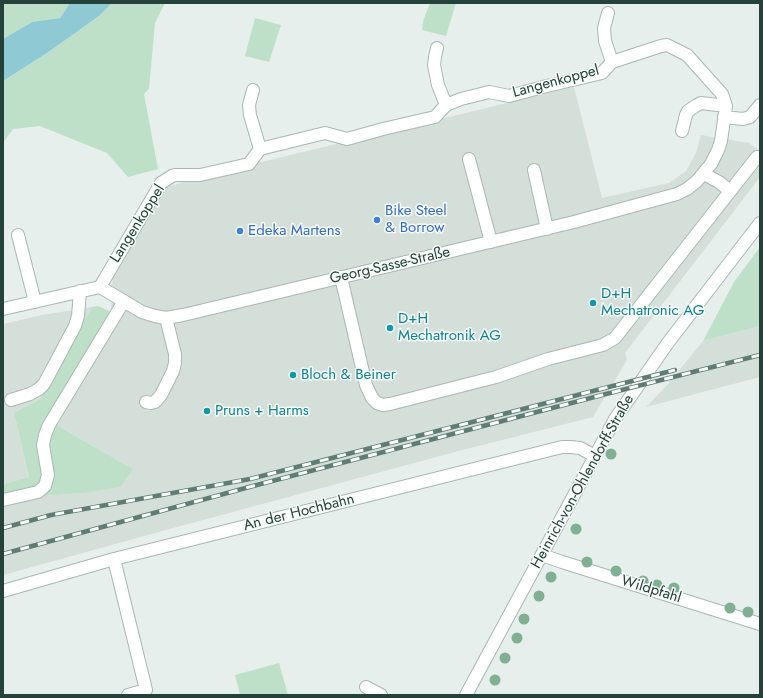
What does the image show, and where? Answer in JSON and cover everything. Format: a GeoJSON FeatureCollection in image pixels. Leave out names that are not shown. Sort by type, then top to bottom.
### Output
{"type":"FeatureCollection","features":[{"type":"Feature","properties":{"kind":"street"},"geometry":{"type":"LineString","coordinates":[[608,13],[604,28],[605,41],[612,62]]}},
{"type":"Feature","properties":{"kind":"street","name":"Langenkoppel"},"geometry":{"type":"LineString","coordinates":[[100,287],[160,183],[175,175],[200,175],[249,164],[260,149],[325,133],[347,139],[435,117],[446,105],[461,99],[489,92],[509,96],[602,73],[612,62],[667,45],[686,55],[722,94],[725,111]]}},
{"type":"Feature","properties":{"kind":"street"},"geometry":{"type":"LineString","coordinates":[[437,48],[434,65],[438,85],[446,105]]}},
{"type":"Feature","properties":{"kind":"street"},"geometry":{"type":"LineString","coordinates":[[253,90],[249,105],[250,115],[260,149]]}},
{"type":"Feature","properties":{"kind":"street"},"geometry":{"type":"LineString","coordinates":[[682,131],[688,111],[701,103],[743,119],[750,116],[760,105]]}},
{"type":"Feature","properties":{"kind":"street","name":"Georg-Sasse-Straße"},"geometry":{"type":"LineString","coordinates":[[100,287],[142,312],[166,318],[547,229],[677,194],[687,189],[697,181],[711,164],[721,141],[725,111]]}},
{"type":"Feature","properties":{"kind":"street"},"geometry":{"type":"LineString","coordinates":[[341,277],[366,385],[376,403],[383,405],[390,404],[496,377],[548,359],[603,345],[615,338],[757,157]]}},
{"type":"Feature","properties":{"kind":"street"},"geometry":{"type":"LineString","coordinates":[[469,159],[491,242]]}},
{"type":"Feature","properties":{"kind":"street"},"geometry":{"type":"LineString","coordinates":[[534,170],[547,229]]}},
{"type":"Feature","properties":{"kind":"street"},"geometry":{"type":"LineString","coordinates":[[704,174],[719,182],[730,191]]}},
{"type":"Feature","properties":{"kind":"street","name":"Heinrich-von-Ohlendorff-Straße"},"geometry":{"type":"LineString","coordinates":[[466,695],[615,419],[666,344],[760,223]]}},
{"type":"Feature","properties":{"kind":"street"},"geometry":{"type":"LineString","coordinates":[[18,235],[35,302]]}},
{"type":"Feature","properties":{"kind":"street"},"geometry":{"type":"LineString","coordinates":[[3,308],[100,287]]}},
{"type":"Feature","properties":{"kind":"street"},"geometry":{"type":"LineString","coordinates":[[11,400],[30,394],[44,384],[75,326],[78,316],[80,291]]}},
{"type":"Feature","properties":{"kind":"street"},"geometry":{"type":"LineString","coordinates":[[3,500],[38,492],[45,486],[48,475],[43,445],[49,424],[124,301]]}},
{"type":"Feature","properties":{"kind":"street"},"geometry":{"type":"LineString","coordinates":[[146,402],[151,404],[161,395],[175,364],[175,354],[166,318]]}},
{"type":"Feature","properties":{"kind":"street","name":"An der Hochbahn"},"geometry":{"type":"LineString","coordinates":[[3,591],[114,559],[562,447],[580,448],[595,456]]}},
{"type":"Feature","properties":{"kind":"street","name":"Wildpfahl"},"geometry":{"type":"LineString","coordinates":[[542,555],[760,624]]}},
{"type":"Feature","properties":{"kind":"street"},"geometry":{"type":"LineString","coordinates":[[114,559],[147,693],[128,695]]}},
{"type":"Feature","properties":{"kind":"street"},"geometry":{"type":"LineString","coordinates":[[366,687],[381,695]]}},
{"type":"Feature","properties":{"kind":"shaded area"},"geometry":{"type":"Polygon","coordinates":[[[574,87],[602,198],[669,183],[686,171],[696,153],[701,135],[749,143],[760,151],[760,177],[625,353],[627,360],[593,417],[455,452],[3,575],[3,506],[42,496],[84,493],[133,469],[48,420],[111,313],[113,269],[158,190],[199,177],[574,87]]]}},
{"type":"Feature","properties":{"kind":"shaded area"},"geometry":{"type":"Polygon","coordinates":[[[92,307],[40,399],[14,413],[29,477],[3,484],[3,324],[42,315],[92,307]]]}},
{"type":"Feature","properties":{"kind":"shaded area"},"geometry":{"type":"Polygon","coordinates":[[[760,326],[760,377],[646,407],[668,384],[703,341],[760,326]]]}},
{"type":"Feature","properties":{"kind":"green space"},"geometry":{"type":"Polygon","coordinates":[[[3,3],[70,3],[60,18],[32,22],[3,39],[3,3]]]}},
{"type":"Feature","properties":{"kind":"green space"},"geometry":{"type":"Polygon","coordinates":[[[112,3],[165,3],[155,23],[149,89],[144,94],[158,169],[128,177],[107,153],[40,126],[13,129],[3,143],[3,81],[47,53],[99,16],[112,3]]]}},
{"type":"Feature","properties":{"kind":"green space"},"geometry":{"type":"Polygon","coordinates":[[[430,3],[456,3],[446,36],[422,30],[423,21],[430,3]]]}},
{"type":"Feature","properties":{"kind":"green space"},"geometry":{"type":"Polygon","coordinates":[[[255,18],[281,25],[269,62],[245,56],[255,18]]]}},
{"type":"Feature","properties":{"kind":"green space"},"geometry":{"type":"Polygon","coordinates":[[[760,247],[760,326],[703,341],[734,282],[760,247]]]}},
{"type":"Feature","properties":{"kind":"green space"},"geometry":{"type":"Polygon","coordinates":[[[98,306],[111,312],[48,420],[133,469],[120,487],[84,493],[42,496],[3,506],[3,484],[29,477],[14,413],[40,399],[92,307],[98,306]]]}},
{"type":"Feature","properties":{"kind":"green space"},"geometry":{"type":"Polygon","coordinates":[[[279,663],[288,695],[240,695],[235,675],[279,663]]]}},
{"type":"Feature","properties":{"kind":"water"},"geometry":{"type":"Polygon","coordinates":[[[70,3],[112,3],[99,16],[47,53],[3,81],[3,39],[32,22],[60,18],[70,3]]]}},
{"type":"Feature","properties":{"kind":"railway"},"geometry":{"type":"LineString","coordinates":[[3,554],[253,486],[760,355]]}},
{"type":"Feature","properties":{"kind":"railway"},"geometry":{"type":"LineString","coordinates":[[3,528],[51,515],[250,479],[675,370]]}},
{"type":"Feature","properties":{"kind":"place","name":"Bike Steel & Borrow"},"geometry":{"type":"Point","coordinates":[377,220]}},
{"type":"Feature","properties":{"kind":"place","name":"Edeka Martens"},"geometry":{"type":"Point","coordinates":[240,231]}},
{"type":"Feature","properties":{"kind":"place","name":"D+H Mechatronic AG"},"geometry":{"type":"Point","coordinates":[593,303]}},
{"type":"Feature","properties":{"kind":"place","name":"D+H Mechatronik AG"},"geometry":{"type":"Point","coordinates":[390,328]}},
{"type":"Feature","properties":{"kind":"place","name":"Bloch & Beiner"},"geometry":{"type":"Point","coordinates":[293,375]}},
{"type":"Feature","properties":{"kind":"place","name":"Pruns + Harms"},"geometry":{"type":"Point","coordinates":[207,411]}}]}
